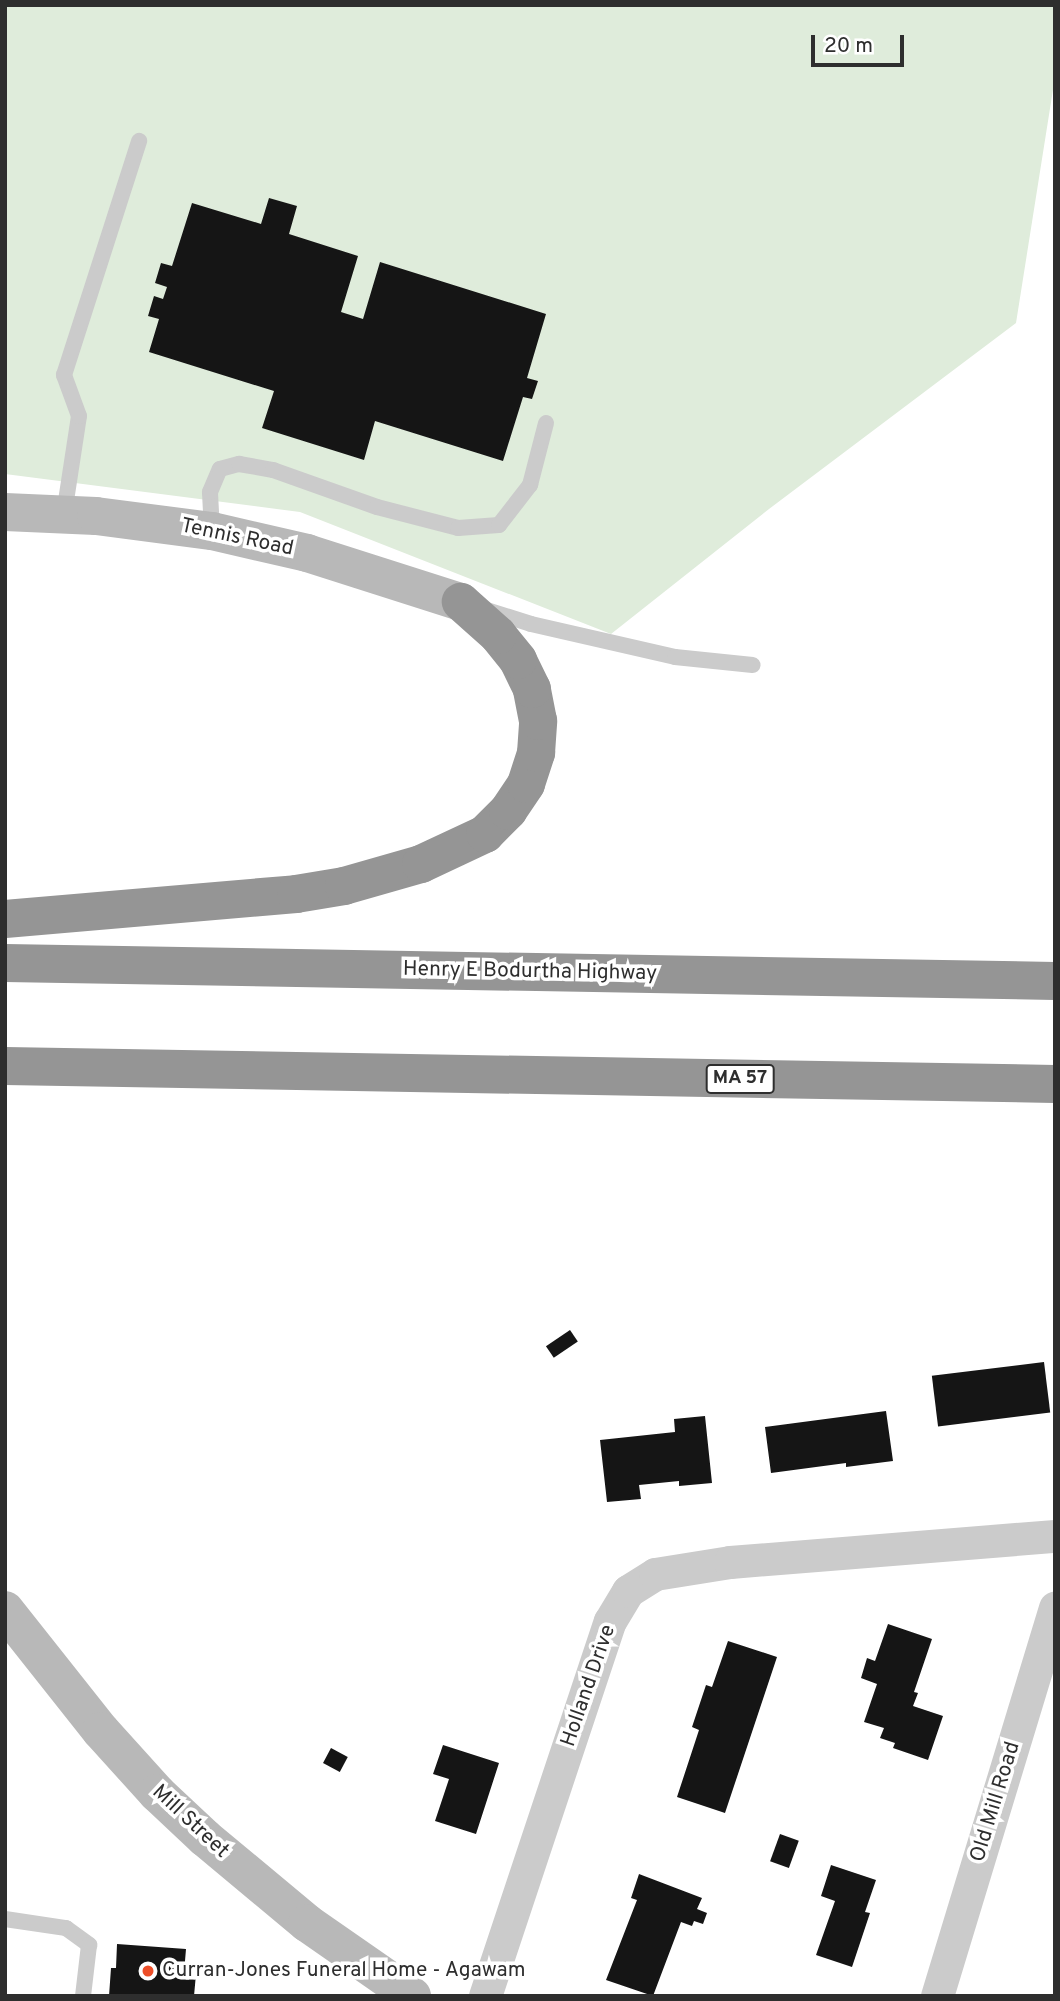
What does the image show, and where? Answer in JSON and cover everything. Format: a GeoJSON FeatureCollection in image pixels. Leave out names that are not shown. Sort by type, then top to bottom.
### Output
{"type":"FeatureCollection","features":[{"type":"Feature","properties":{"kind":"highway"},"geometry":{"type":"LineString","coordinates":[[5,919],[296,894],[344,886],[421,864],[485,834],[508,811],[526,784],[536,753],[538,721],[532,689],[518,660],[498,635],[461,602]]}},
{"type":"Feature","properties":{"kind":"highway","name":"Henry E Bodurtha Highway"},"geometry":{"type":"LineString","coordinates":[[5,963],[1055,981]]}},
{"type":"Feature","properties":{"kind":"highway","name":"MA 57"},"geometry":{"type":"LineString","coordinates":[[5,1066],[1055,1084]]}},
{"type":"Feature","properties":{"kind":"street","name":"Tennis Road"},"geometry":{"type":"LineString","coordinates":[[5,512],[157,522],[212,531],[307,553],[461,602]]}},
{"type":"Feature","properties":{"kind":"street","name":"Holland Drive"},"geometry":{"type":"LineString","coordinates":[[485,1996],[610,1620],[628,1591],[655,1574],[730,1562],[1055,1536]]}},
{"type":"Feature","properties":{"kind":"street","name":"Old Mill Road"},"geometry":{"type":"LineString","coordinates":[[937,1996],[1055,1608]]}},
{"type":"Feature","properties":{"kind":"street","name":"Mill Street"},"geometry":{"type":"LineString","coordinates":[[5,1610],[101,1731],[186,1820],[307,1923],[412,1996]]}},
{"type":"Feature","properties":{"kind":"lane"},"geometry":{"type":"LineString","coordinates":[[64,514],[79,416],[64,375],[139,141]]}},
{"type":"Feature","properties":{"kind":"lane"},"geometry":{"type":"LineString","coordinates":[[212,531],[210,492],[220,470],[239,464],[273,470],[377,507],[458,528],[499,525],[530,485],[546,423]]}},
{"type":"Feature","properties":{"kind":"lane"},"geometry":{"type":"LineString","coordinates":[[461,602],[531,624],[662,654],[754,665]]}},
{"type":"Feature","properties":{"kind":"lane"},"geometry":{"type":"LineString","coordinates":[[5,1919],[66,1928],[89,1945],[83,1996]]}},
{"type":"Feature","properties":{"kind":"green space"},"geometry":{"type":"Polygon","coordinates":[[[5,5],[1055,5],[1055,77],[1016,323],[769,509],[611,634],[300,512],[5,474],[5,5]]]}},
{"type":"Feature","properties":{"kind":"building"},"geometry":{"type":"Polygon","coordinates":[[[269,198],[297,206],[289,234],[358,256],[341,312],[363,319],[380,262],[546,314],[527,378],[538,381],[532,399],[523,397],[503,461],[375,421],[364,460],[262,428],[274,391],[149,352],[159,319],[148,316],[154,296],[163,299],[167,287],[155,283],[161,263],[172,266],[192,203],[261,224],[269,198]]]}},
{"type":"Feature","properties":{"kind":"building"},"geometry":{"type":"Polygon","coordinates":[[[570,1330],[578,1342],[554,1358],[546,1346],[570,1330]]]}},
{"type":"Feature","properties":{"kind":"building"},"geometry":{"type":"Polygon","coordinates":[[[1044,1362],[1050,1413],[938,1426],[932,1376],[1044,1362]]]}},
{"type":"Feature","properties":{"kind":"building"},"geometry":{"type":"Polygon","coordinates":[[[886,1411],[893,1461],[846,1467],[846,1463],[771,1473],[765,1427],[886,1411]]]}},
{"type":"Feature","properties":{"kind":"building"},"geometry":{"type":"Polygon","coordinates":[[[705,1416],[712,1483],[679,1486],[679,1481],[639,1485],[641,1499],[607,1502],[600,1440],[675,1432],[674,1419],[705,1416]]]}},
{"type":"Feature","properties":{"kind":"building"},"geometry":{"type":"Polygon","coordinates":[[[888,1624],[932,1639],[914,1692],[918,1693],[913,1706],[943,1716],[928,1760],[893,1748],[895,1743],[880,1738],[884,1728],[864,1722],[877,1684],[861,1678],[867,1658],[875,1661],[888,1624]]]}},
{"type":"Feature","properties":{"kind":"building"},"geometry":{"type":"Polygon","coordinates":[[[728,1641],[777,1657],[725,1813],[677,1797],[699,1730],[692,1727],[706,1685],[712,1687],[728,1641]]]}},
{"type":"Feature","properties":{"kind":"building"},"geometry":{"type":"Polygon","coordinates":[[[443,1745],[499,1763],[476,1834],[435,1821],[449,1779],[433,1774],[443,1745]]]}},
{"type":"Feature","properties":{"kind":"building"},"geometry":{"type":"Polygon","coordinates":[[[331,1748],[348,1757],[340,1772],[323,1763],[331,1748]]]}},
{"type":"Feature","properties":{"kind":"building"},"geometry":{"type":"Polygon","coordinates":[[[780,1834],[799,1841],[789,1868],[770,1861],[780,1834]]]}},
{"type":"Feature","properties":{"kind":"building"},"geometry":{"type":"Polygon","coordinates":[[[831,1865],[876,1880],[865,1912],[870,1913],[852,1967],[816,1955],[835,1901],[821,1896],[831,1865]]]}},
{"type":"Feature","properties":{"kind":"building"},"geometry":{"type":"Polygon","coordinates":[[[639,1874],[702,1898],[697,1909],[707,1913],[703,1924],[694,1921],[692,1926],[681,1922],[653,1996],[606,1980],[637,1900],[631,1898],[639,1874]]]}},
{"type":"Feature","properties":{"kind":"building","name":"Curran-Jones Funeral Home - Agawam"},"geometry":{"type":"Polygon","coordinates":[[[117,1944],[186,1949],[184,1973],[196,1974],[194,1996],[109,1996],[111,1968],[116,1968],[117,1944]]]}},
{"type":"Feature","properties":{"kind":"place","name":"Curran-Jones Funeral Home - Agawam"},"geometry":{"type":"Point","coordinates":[148,1971]}}]}
